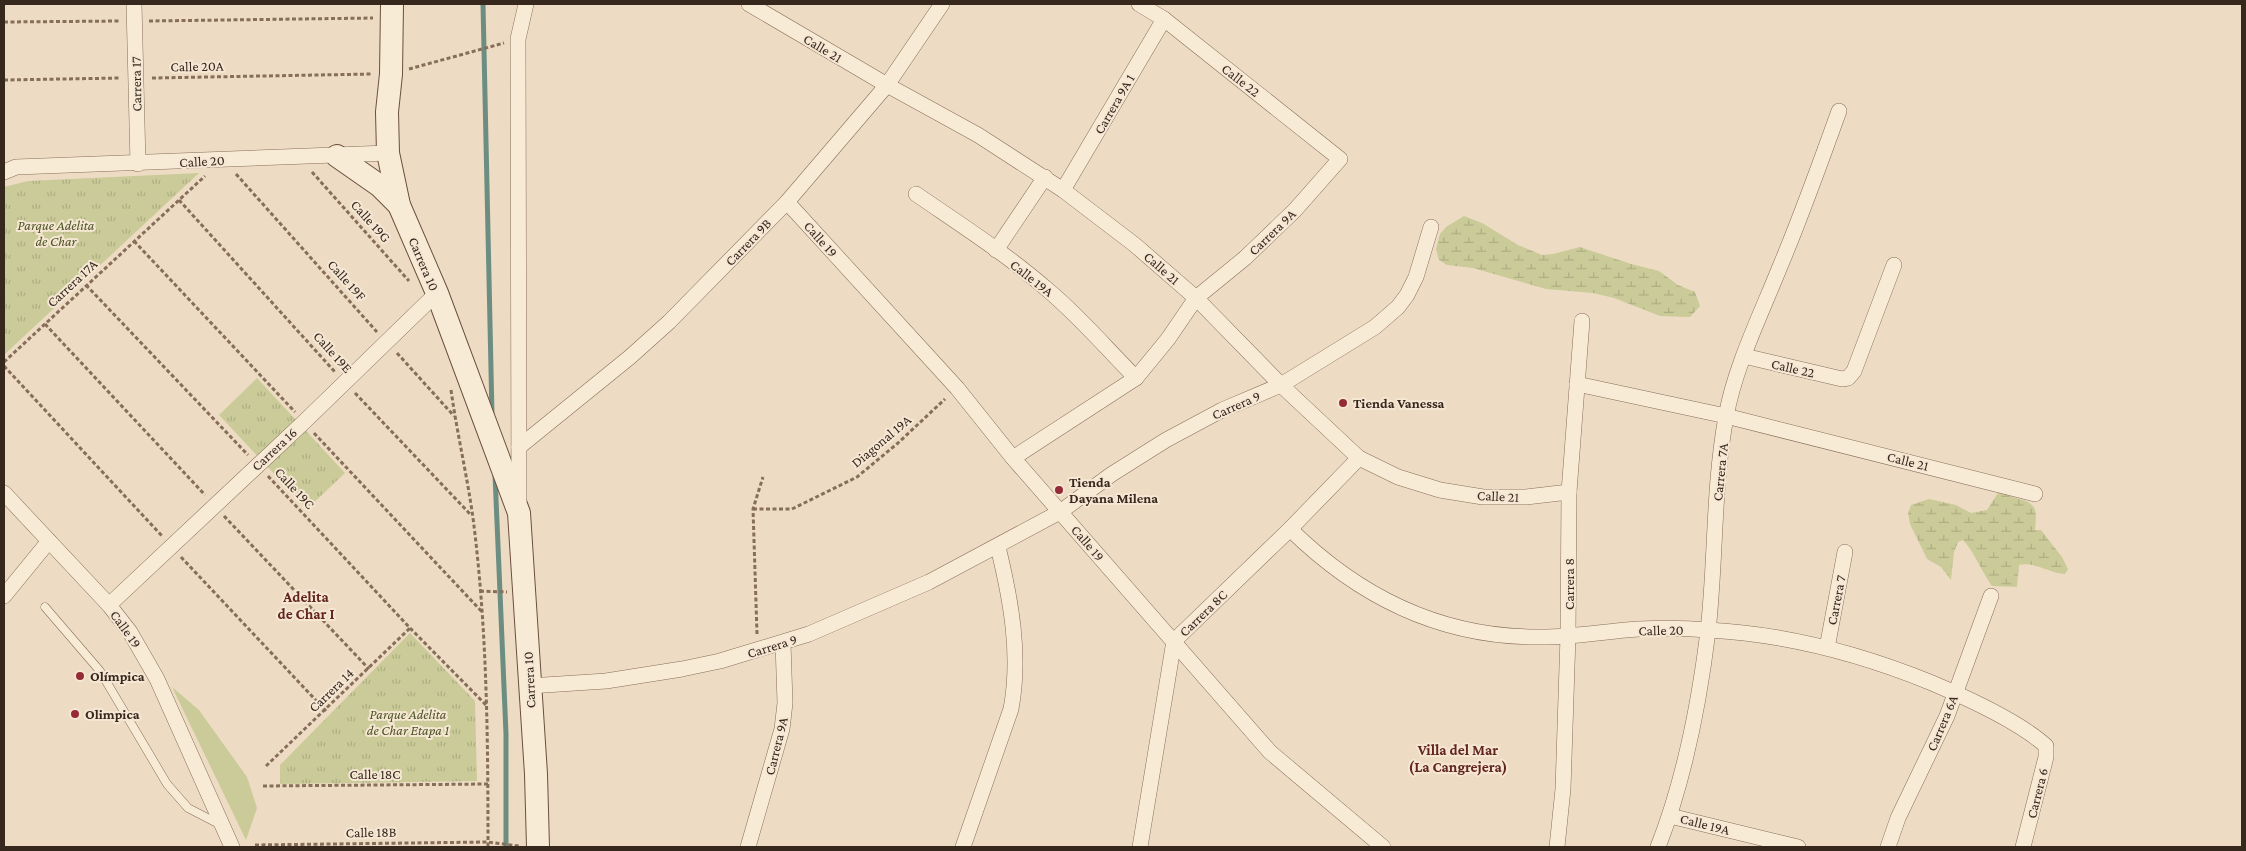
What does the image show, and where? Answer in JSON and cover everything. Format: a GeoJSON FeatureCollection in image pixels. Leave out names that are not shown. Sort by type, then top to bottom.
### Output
{"type":"FeatureCollection","features":[{"type":"Feature","properties":{"kind":"street","name":"Carrera 17"},"geometry":{"type":"LineString","coordinates":[[134,4],[138,164]]}},
{"type":"Feature","properties":{"kind":"street","name":"Carrera 10"},"geometry":{"type":"LineString","coordinates":[[526,4],[518,39],[519,513],[536,774],[538,847]]}},
{"type":"Feature","properties":{"kind":"street","name":"Calle 21"},"geometry":{"type":"LineString","coordinates":[[749,4],[886,85],[978,135],[1064,190],[1135,244],[1196,298],[1281,385],[1359,458],[1398,477],[1440,490],[1483,497],[1526,498],[1569,492]]}},
{"type":"Feature","properties":{"kind":"street","name":"Carrera 9B"},"geometry":{"type":"LineString","coordinates":[[519,447],[670,322],[787,202],[886,85],[942,4]]}},
{"type":"Feature","properties":{"kind":"street","name":"Calle 22"},"geometry":{"type":"LineString","coordinates":[[1139,4],[1164,18],[1340,159]]}},
{"type":"Feature","properties":{"kind":"street","name":"Carrera 10"},"geometry":{"type":"LineString","coordinates":[[392,11],[391,74],[386,112],[388,153],[399,205],[433,297],[489,432],[519,513]]}},
{"type":"Feature","properties":{"kind":"street","name":"Carrera 9A 1"},"geometry":{"type":"LineString","coordinates":[[1064,190],[1164,18]]}},
{"type":"Feature","properties":{"kind":"street","name":"Carrera 7A"},"geometry":{"type":"LineString","coordinates":[[1658,847],[1670,816],[1692,732],[1708,630],[1714,521],[1726,416],[1744,356],[1792,239],[1839,111]]}},
{"type":"Feature","properties":{"kind":"street","name":"Calle 20"},"geometry":{"type":"LineString","coordinates":[[8,167],[138,164],[388,153]]}},
{"type":"Feature","properties":{"kind":"street"},"geometry":{"type":"LineString","coordinates":[[337,156],[373,181],[399,205]]}},
{"type":"Feature","properties":{"kind":"street","name":"Carrera 9A"},"geometry":{"type":"LineString","coordinates":[[1136,378],[1168,339],[1196,298],[1245,258],[1295,210],[1340,159]]}},
{"type":"Feature","properties":{"kind":"street"},"geometry":{"type":"LineString","coordinates":[[996,250],[1045,177]]}},
{"type":"Feature","properties":{"kind":"street","name":"Calle 19A"},"geometry":{"type":"LineString","coordinates":[[916,194],[996,250],[1050,291],[1136,378]]}},
{"type":"Feature","properties":{"kind":"street","name":"Calle 19"},"geometry":{"type":"LineString","coordinates":[[787,202],[957,388],[1013,458],[1270,752],[1383,847]]}},
{"type":"Feature","properties":{"kind":"street","name":"Carrera 9"},"geometry":{"type":"LineString","coordinates":[[529,686],[645,676],[758,651],[868,610],[998,547],[1060,512],[1112,474],[1166,440],[1222,410],[1281,385],[1375,327],[1398,307],[1407,295],[1416,277],[1431,227]]}},
{"type":"Feature","properties":{"kind":"street","name":"Calle 22"},"geometry":{"type":"LineString","coordinates":[[1744,356],[1842,379],[1848,378],[1854,371],[1894,265]]}},
{"type":"Feature","properties":{"kind":"street","name":"Carrera 16"},"geometry":{"type":"LineString","coordinates":[[109,605],[433,297]]}},
{"type":"Feature","properties":{"kind":"street","name":"Carrera 8"},"geometry":{"type":"LineString","coordinates":[[1557,847],[1563,789],[1568,636],[1569,492],[1582,320]]}},
{"type":"Feature","properties":{"kind":"street"},"geometry":{"type":"LineString","coordinates":[[1013,458],[1136,378]]}},
{"type":"Feature","properties":{"kind":"street","name":"Calle 21"},"geometry":{"type":"LineString","coordinates":[[1577,384],[1726,416],[2034,494]]}},
{"type":"Feature","properties":{"kind":"street","name":"Carrera 8C"},"geometry":{"type":"LineString","coordinates":[[1140,847],[1174,641],[1290,529],[1359,458]]}},
{"type":"Feature","properties":{"kind":"street","name":"Calle 19"},"geometry":{"type":"LineString","coordinates":[[4,493],[109,605],[130,632],[153,670],[232,847]]}},
{"type":"Feature","properties":{"kind":"street","name":"Calle 20"},"geometry":{"type":"LineString","coordinates":[[1290,529],[1312,551],[1349,579],[1389,603],[1417,615],[1476,632],[1537,638],[1639,629],[1708,630],[1769,636],[1827,648],[1892,667],[1955,693],[1998,715],[2040,741]]}},
{"type":"Feature","properties":{"kind":"street"},"geometry":{"type":"LineString","coordinates":[[4,596],[49,541]]}},
{"type":"Feature","properties":{"kind":"street"},"geometry":{"type":"LineString","coordinates":[[963,847],[1011,709],[1015,688],[1012,616],[998,547]]}},
{"type":"Feature","properties":{"kind":"street","name":"Carrera 7"},"geometry":{"type":"LineString","coordinates":[[1827,648],[1845,552]]}},
{"type":"Feature","properties":{"kind":"street","name":"Carrera 6A"},"geometry":{"type":"LineString","coordinates":[[1888,847],[1898,818],[1947,716],[1991,596]]}},
{"type":"Feature","properties":{"kind":"street","name":"Carrera 9A"},"geometry":{"type":"LineString","coordinates":[[748,847],[782,729],[785,703],[783,643]]}},
{"type":"Feature","properties":{"kind":"street","name":"Carrera 6"},"geometry":{"type":"LineString","coordinates":[[2023,847],[2046,757],[2046,746],[2040,741]]}},
{"type":"Feature","properties":{"kind":"street","name":"Calle 19A"},"geometry":{"type":"LineString","coordinates":[[1670,816],[1798,847]]}},
{"type":"Feature","properties":{"kind":"lane"},"geometry":{"type":"LineString","coordinates":[[45,607],[100,671],[167,784],[188,808],[223,826]]}},
{"type":"Feature","properties":{"kind":"path"},"geometry":{"type":"LineString","coordinates":[[4,22],[134,21],[392,11]]}},
{"type":"Feature","properties":{"kind":"path","name":"Calle 20A"},"geometry":{"type":"LineString","coordinates":[[4,80],[391,74],[490,47]]}},
{"type":"Feature","properties":{"kind":"path","name":"Calle 19G"},"geometry":{"type":"LineString","coordinates":[[297,156],[433,297]]}},
{"type":"Feature","properties":{"kind":"path","name":"Carrera 17A"},"geometry":{"type":"LineString","coordinates":[[4,362],[223,160]]}},
{"type":"Feature","properties":{"kind":"path","name":"Calle 19F"},"geometry":{"type":"LineString","coordinates":[[223,160],[454,416]]}},
{"type":"Feature","properties":{"kind":"path","name":"Calle 19E"},"geometry":{"type":"LineString","coordinates":[[179,200],[345,382],[473,516]]}},
{"type":"Feature","properties":{"kind":"path","name":"Calle 19C"},"geometry":{"type":"LineString","coordinates":[[86,285],[410,628],[487,706]]}},
{"type":"Feature","properties":{"kind":"path"},"geometry":{"type":"LineString","coordinates":[[450,387],[473,516],[480,591],[487,706],[488,847]]}},
{"type":"Feature","properties":{"kind":"path","name":"Diagonal 19A"},"geometry":{"type":"LineString","coordinates":[[753,509],[792,508],[857,477],[898,443],[957,388]]}},
{"type":"Feature","properties":{"kind":"path"},"geometry":{"type":"LineString","coordinates":[[758,651],[753,509],[763,476]]}},
{"type":"Feature","properties":{"kind":"path"},"geometry":{"type":"LineString","coordinates":[[480,591],[507,592]]}},
{"type":"Feature","properties":{"kind":"path","name":"Carrera 14"},"geometry":{"type":"LineString","coordinates":[[266,766],[410,628]]}},
{"type":"Feature","properties":{"kind":"path","name":"Calle 18C"},"geometry":{"type":"LineString","coordinates":[[263,786],[488,784]]}},
{"type":"Feature","properties":{"kind":"path","name":"Calle 18B"},"geometry":{"type":"LineString","coordinates":[[255,845],[488,842],[514,845]]}},
{"type":"Feature","properties":{"kind":"green space","name":"Parque Adelita de Char"},"geometry":{"type":"Polygon","coordinates":[[[199,173],[4,355],[4,187],[28,181],[199,173]]]}},
{"type":"Feature","properties":{"kind":"green space"},"geometry":{"type":"Polygon","coordinates":[[[1464,216],[1482,223],[1518,245],[1542,255],[1580,247],[1659,271],[1678,285],[1695,292],[1700,306],[1690,317],[1660,316],[1614,298],[1593,293],[1546,289],[1473,268],[1447,265],[1439,260],[1436,249],[1440,234],[1446,227],[1464,216]]]}},
{"type":"Feature","properties":{"kind":"green space"},"geometry":{"type":"Polygon","coordinates":[[[257,378],[345,473],[307,509],[219,415],[257,378]]]}},
{"type":"Feature","properties":{"kind":"green space"},"geometry":{"type":"Polygon","coordinates":[[[1998,493],[2023,500],[2032,505],[2036,517],[2035,530],[2041,530],[2062,557],[2068,569],[2065,574],[2025,564],[2019,565],[2017,587],[1992,586],[1963,540],[1958,542],[1954,552],[1951,580],[1941,567],[1927,559],[1910,524],[1908,513],[1911,505],[1929,499],[1956,505],[1971,513],[1987,510],[1998,493]]]}},
{"type":"Feature","properties":{"kind":"green space","name":"Parque Adelita de Char Etapa 1"},"geometry":{"type":"Polygon","coordinates":[[[410,633],[475,701],[477,781],[280,784],[280,765],[410,633]]]}},
{"type":"Feature","properties":{"kind":"green space"},"geometry":{"type":"Polygon","coordinates":[[[172,687],[199,710],[247,777],[257,808],[246,840],[172,687]]]}},
{"type":"Feature","properties":{"kind":"waterway"},"geometry":{"type":"LineString","coordinates":[[483,4],[492,415]]}},
{"type":"Feature","properties":{"kind":"waterway"},"geometry":{"type":"LineString","coordinates":[[495,475],[506,734],[506,847]]}},
{"type":"Feature","properties":{"kind":"place","name":"Tienda Vanessa"},"geometry":{"type":"Point","coordinates":[1343,403]}},
{"type":"Feature","properties":{"kind":"place","name":"Tienda Dayana Milena"},"geometry":{"type":"Point","coordinates":[1059,490]}},
{"type":"Feature","properties":{"kind":"place","name":"Olímpica"},"geometry":{"type":"Point","coordinates":[80,676]}},
{"type":"Feature","properties":{"kind":"place","name":"Olimpica"},"geometry":{"type":"Point","coordinates":[75,714]}},
{"type":"Feature","properties":{"kind":"district","name":"Adelita de Char I"},"geometry":{"type":"Point","coordinates":[306,606]}},
{"type":"Feature","properties":{"kind":"district","name":"Villa del Mar (La Cangrejera)"},"geometry":{"type":"Point","coordinates":[1458,758]}}]}
